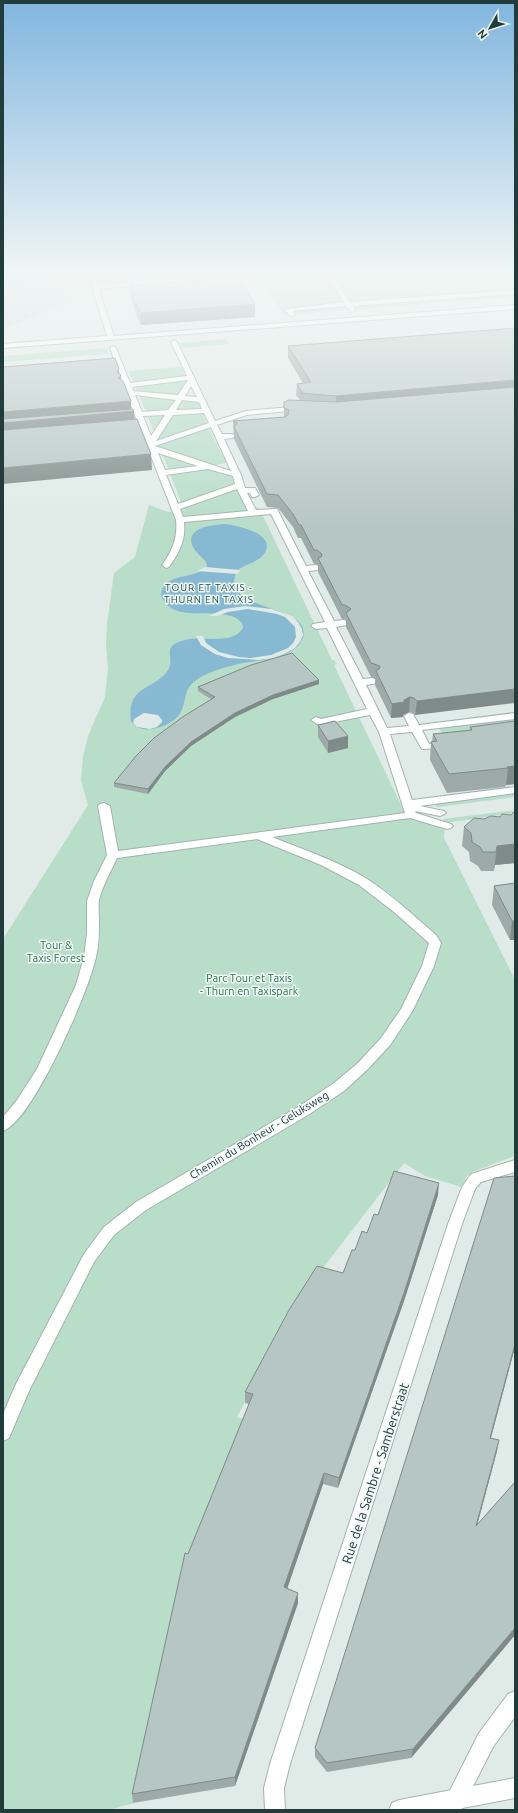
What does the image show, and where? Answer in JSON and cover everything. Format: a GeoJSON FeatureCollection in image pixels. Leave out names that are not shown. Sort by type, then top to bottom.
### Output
{"type":"FeatureCollection","features":[{"type":"Feature","properties":{"kind":"street"},"geometry":{"type":"LineString","coordinates":[[117,361],[126,389],[138,418],[145,429],[180,520],[181,532],[179,544],[166,565]]}},
{"type":"Feature","properties":{"kind":"street"},"geometry":{"type":"LineString","coordinates":[[183,361],[237,476],[240,488],[253,512]]}},
{"type":"Feature","properties":{"kind":"street"},"geometry":{"type":"LineString","coordinates":[[126,389],[191,379]]}},
{"type":"Feature","properties":{"kind":"street"},"geometry":{"type":"LineString","coordinates":[[151,446],[191,379]]}},
{"type":"Feature","properties":{"kind":"street"},"geometry":{"type":"LineString","coordinates":[[126,389],[201,400]]}},
{"type":"Feature","properties":{"kind":"street"},"geometry":{"type":"LineString","coordinates":[[151,446],[212,423],[246,413],[289,408],[311,408]]}},
{"type":"Feature","properties":{"kind":"street"},"geometry":{"type":"LineString","coordinates":[[138,418],[171,412],[206,410]]}},
{"type":"Feature","properties":{"kind":"street"},"geometry":{"type":"LineString","coordinates":[[246,413],[264,418]]}},
{"type":"Feature","properties":{"kind":"street"},"geometry":{"type":"LineString","coordinates":[[136,430],[145,429]]}},
{"type":"Feature","properties":{"kind":"street"},"geometry":{"type":"LineString","coordinates":[[219,437],[232,436]]}},
{"type":"Feature","properties":{"kind":"street"},"geometry":{"type":"LineString","coordinates":[[151,446],[237,476]]}},
{"type":"Feature","properties":{"kind":"street"},"geometry":{"type":"LineString","coordinates":[[162,473],[231,463]]}},
{"type":"Feature","properties":{"kind":"street"},"geometry":{"type":"LineString","coordinates":[[176,508],[240,488],[252,490],[255,494]]}},
{"type":"Feature","properties":{"kind":"street"},"geometry":{"type":"LineString","coordinates":[[180,520],[274,511],[384,732],[409,808],[447,826]]}},
{"type":"Feature","properties":{"kind":"street"},"geometry":{"type":"LineString","coordinates":[[302,569],[316,568]]}},
{"type":"Feature","properties":{"kind":"street"},"geometry":{"type":"LineString","coordinates":[[316,626],[344,623]]}},
{"type":"Feature","properties":{"kind":"street"},"geometry":{"type":"LineString","coordinates":[[359,683],[373,681]]}},
{"type":"Feature","properties":{"kind":"street"},"geometry":{"type":"LineString","coordinates":[[316,720],[319,722],[373,711]]}},
{"type":"Feature","properties":{"kind":"street"},"geometry":{"type":"LineString","coordinates":[[409,716],[426,747],[448,745]]}},
{"type":"Feature","properties":{"kind":"street"},"geometry":{"type":"LineString","coordinates":[[384,732],[515,716]]}},
{"type":"Feature","properties":{"kind":"street"},"geometry":{"type":"LineString","coordinates":[[113,855],[259,836],[515,790]]}},
{"type":"Feature","properties":{"kind":"street"},"geometry":{"type":"LineString","coordinates":[[3,1126],[22,1104],[43,1070],[82,985],[90,957],[93,933],[93,901],[100,880],[113,855],[104,806]]}},
{"type":"Feature","properties":{"kind":"street"},"geometry":{"type":"LineString","coordinates":[[409,808],[440,813]]}},
{"type":"Feature","properties":{"kind":"street","name":"Chemin du Bonheur - Geluksweg"},"geometry":{"type":"LineString","coordinates":[[3,1433],[22,1389],[89,1258],[109,1231],[141,1206],[303,1111],[339,1087],[363,1066],[386,1041],[407,1010],[428,966],[435,944],[432,938],[376,892],[363,882],[334,867],[259,836]]}},
{"type":"Feature","properties":{"kind":"street","name":"Rue de la Sambre - Samberstraat"},"geometry":{"type":"LineString","coordinates":[[275,1810],[274,1788],[280,1764],[466,1194],[476,1178],[515,1166]]}},
{"type":"Feature","properties":{"kind":"street"},"geometry":{"type":"LineString","coordinates":[[453,1804],[486,1740],[515,1702]]}},
{"type":"Feature","properties":{"kind":"street"},"geometry":{"type":"LineString","coordinates":[[399,1810],[453,1804],[515,1788]]}},
{"type":"Feature","properties":{"kind":"green space"},"geometry":{"type":"Polygon","coordinates":[[[3,361],[21,361],[3,362],[3,361]]]}},
{"type":"Feature","properties":{"kind":"green space"},"geometry":{"type":"Polygon","coordinates":[[[181,367],[186,378],[134,384],[129,371],[181,367]]]}},
{"type":"Feature","properties":{"kind":"green space"},"geometry":{"type":"Polygon","coordinates":[[[186,379],[188,383],[180,396],[137,391],[135,385],[186,379]]]}},
{"type":"Feature","properties":{"kind":"green space"},"geometry":{"type":"Polygon","coordinates":[[[138,393],[178,398],[169,412],[146,413],[138,393]]]}},
{"type":"Feature","properties":{"kind":"green space"},"geometry":{"type":"Polygon","coordinates":[[[182,398],[196,400],[201,410],[174,411],[182,398]]]}},
{"type":"Feature","properties":{"kind":"green space"},"geometry":{"type":"Polygon","coordinates":[[[202,412],[207,424],[157,441],[157,438],[173,413],[202,412]]]}},
{"type":"Feature","properties":{"kind":"green space"},"geometry":{"type":"Polygon","coordinates":[[[168,414],[155,435],[147,415],[168,414]]]}},
{"type":"Feature","properties":{"kind":"green space"},"geometry":{"type":"Polygon","coordinates":[[[208,426],[226,463],[210,466],[161,450],[158,443],[208,426]]]}},
{"type":"Feature","properties":{"kind":"green space"},"geometry":{"type":"Polygon","coordinates":[[[162,453],[205,466],[169,471],[162,453]]]}},
{"type":"Feature","properties":{"kind":"green space"},"geometry":{"type":"Polygon","coordinates":[[[209,468],[231,475],[236,485],[182,505],[170,473],[209,468]]]}},
{"type":"Feature","properties":{"kind":"green space","name":"Parc Tour et Taxis - Thurn en Taxispark"},"geometry":{"type":"Polygon","coordinates":[[[237,487],[255,508],[259,508],[332,660],[334,660],[337,664],[334,665],[404,811],[445,823],[444,838],[515,980],[515,1156],[472,1172],[467,1176],[461,1187],[425,1176],[404,1163],[316,1277],[289,1321],[237,1417],[246,1420],[134,1803],[110,1810],[3,1810],[3,939],[88,805],[81,780],[83,757],[88,736],[105,697],[108,668],[106,645],[107,624],[114,573],[135,557],[149,505],[168,512],[184,510],[183,507],[237,487]]]}},
{"type":"Feature","properties":{"kind":"green space"},"geometry":{"type":"Polygon","coordinates":[[[515,719],[515,744],[447,743],[439,728],[515,719]]]}},
{"type":"Feature","properties":{"kind":"green space"},"geometry":{"type":"Polygon","coordinates":[[[515,793],[515,797],[437,807],[435,803],[515,793]]]}},
{"type":"Feature","properties":{"kind":"green space"},"geometry":{"type":"Polygon","coordinates":[[[515,810],[515,813],[445,823],[443,819],[515,810]]]}},
{"type":"Feature","properties":{"kind":"water"},"geometry":{"type":"Polygon","coordinates":[[[224,524],[238,526],[254,532],[266,541],[267,548],[263,555],[254,562],[237,571],[234,584],[240,594],[251,601],[294,618],[302,626],[303,637],[293,650],[285,654],[265,660],[229,666],[214,671],[194,681],[187,690],[182,710],[175,719],[169,723],[148,729],[135,726],[131,721],[133,701],[137,694],[156,681],[168,670],[170,665],[170,649],[172,645],[177,642],[192,639],[232,637],[243,628],[242,623],[234,617],[224,614],[187,613],[176,610],[167,605],[161,595],[163,587],[168,582],[202,571],[207,566],[206,562],[196,552],[192,545],[191,539],[193,534],[208,526],[224,524]]]}},
{"type":"Feature","properties":{"kind":"pier"},"geometry":{"type":"Polygon","coordinates":[[[205,567],[240,570],[237,574],[197,571],[205,567]]]}},
{"type":"Feature","properties":{"kind":"pier"},"geometry":{"type":"Polygon","coordinates":[[[245,606],[272,609],[292,616],[302,629],[303,635],[300,642],[295,648],[286,653],[274,658],[258,660],[228,658],[215,654],[201,645],[196,636],[203,636],[206,643],[219,652],[250,658],[271,655],[288,648],[293,643],[296,637],[295,627],[285,617],[277,614],[248,609],[228,612],[217,616],[209,616],[224,609],[245,606]]]}},
{"type":"Feature","properties":{"kind":"pier"},"geometry":{"type":"Polygon","coordinates":[[[144,713],[158,715],[162,722],[157,727],[150,729],[137,727],[133,723],[134,719],[144,713]]]}},
{"type":"Feature","properties":{"kind":"building"},"geometry":{"type":"Polygon","coordinates":[[[83,361],[116,361],[119,369],[117,372],[121,375],[118,378],[123,381],[131,401],[3,412],[3,367],[83,361]]]}},
{"type":"Feature","properties":{"kind":"building"},"geometry":{"type":"Polygon","coordinates":[[[297,361],[515,361],[515,380],[336,396],[300,393],[302,392],[297,384],[311,382],[297,361]]]}},
{"type":"Feature","properties":{"kind":"building"},"geometry":{"type":"Polygon","coordinates":[[[515,387],[515,689],[417,701],[410,697],[404,700],[404,702],[392,704],[376,671],[380,666],[371,663],[346,613],[351,609],[345,605],[342,605],[318,558],[321,557],[322,554],[317,550],[314,550],[301,525],[299,525],[293,514],[278,495],[267,494],[234,427],[237,423],[233,421],[285,417],[288,415],[289,410],[284,408],[284,402],[289,400],[337,402],[515,387]]]}},
{"type":"Feature","properties":{"kind":"building"},"geometry":{"type":"Polygon","coordinates":[[[133,409],[134,411],[3,423],[3,419],[133,409]]]}},
{"type":"Feature","properties":{"kind":"building"},"geometry":{"type":"Polygon","coordinates":[[[137,419],[151,454],[3,468],[3,430],[137,419]]]}},
{"type":"Feature","properties":{"kind":"building"},"geometry":{"type":"Polygon","coordinates":[[[292,653],[319,680],[273,695],[235,713],[191,742],[165,767],[148,789],[114,783],[136,756],[154,738],[184,716],[215,697],[198,687],[251,665],[292,653]]]}},
{"type":"Feature","properties":{"kind":"building"},"geometry":{"type":"Polygon","coordinates":[[[335,721],[348,736],[328,741],[318,725],[335,721]]]}},
{"type":"Feature","properties":{"kind":"building"},"geometry":{"type":"Polygon","coordinates":[[[515,721],[515,766],[507,767],[508,768],[449,774],[431,742],[437,741],[433,734],[472,730],[470,727],[515,721]]]}},
{"type":"Feature","properties":{"kind":"building"},"geometry":{"type":"Polygon","coordinates":[[[514,812],[515,844],[497,846],[496,852],[483,852],[480,847],[472,842],[471,833],[464,827],[474,818],[484,819],[491,816],[500,817],[502,814],[511,815],[514,812]]]}},
{"type":"Feature","properties":{"kind":"building"},"geometry":{"type":"Polygon","coordinates":[[[515,883],[515,921],[512,921],[494,886],[515,883]]]}},
{"type":"Feature","properties":{"kind":"building"},"geometry":{"type":"Polygon","coordinates":[[[394,1171],[439,1183],[405,1290],[339,1478],[324,1473],[284,1587],[298,1593],[235,1777],[132,1794],[185,1553],[188,1554],[253,1394],[245,1392],[289,1310],[317,1266],[343,1273],[352,1250],[355,1250],[362,1231],[367,1233],[374,1214],[378,1215],[394,1171]]]}},
{"type":"Feature","properties":{"kind":"building"},"geometry":{"type":"Polygon","coordinates":[[[515,1176],[515,1344],[490,1438],[499,1440],[476,1526],[515,1482],[515,1628],[413,1749],[327,1763],[315,1748],[494,1178],[515,1176]]]}},
{"type":"Feature","properties":{"kind":"district","name":"TOUR ET TAXIS - THURN EN TAXIS"},"geometry":{"type":"Point","coordinates":[209,592]}},
{"type":"Feature","properties":{"kind":"park label","name":"Tour & Taxis Forest"},"geometry":{"type":"Point","coordinates":[56,951]}}]}
